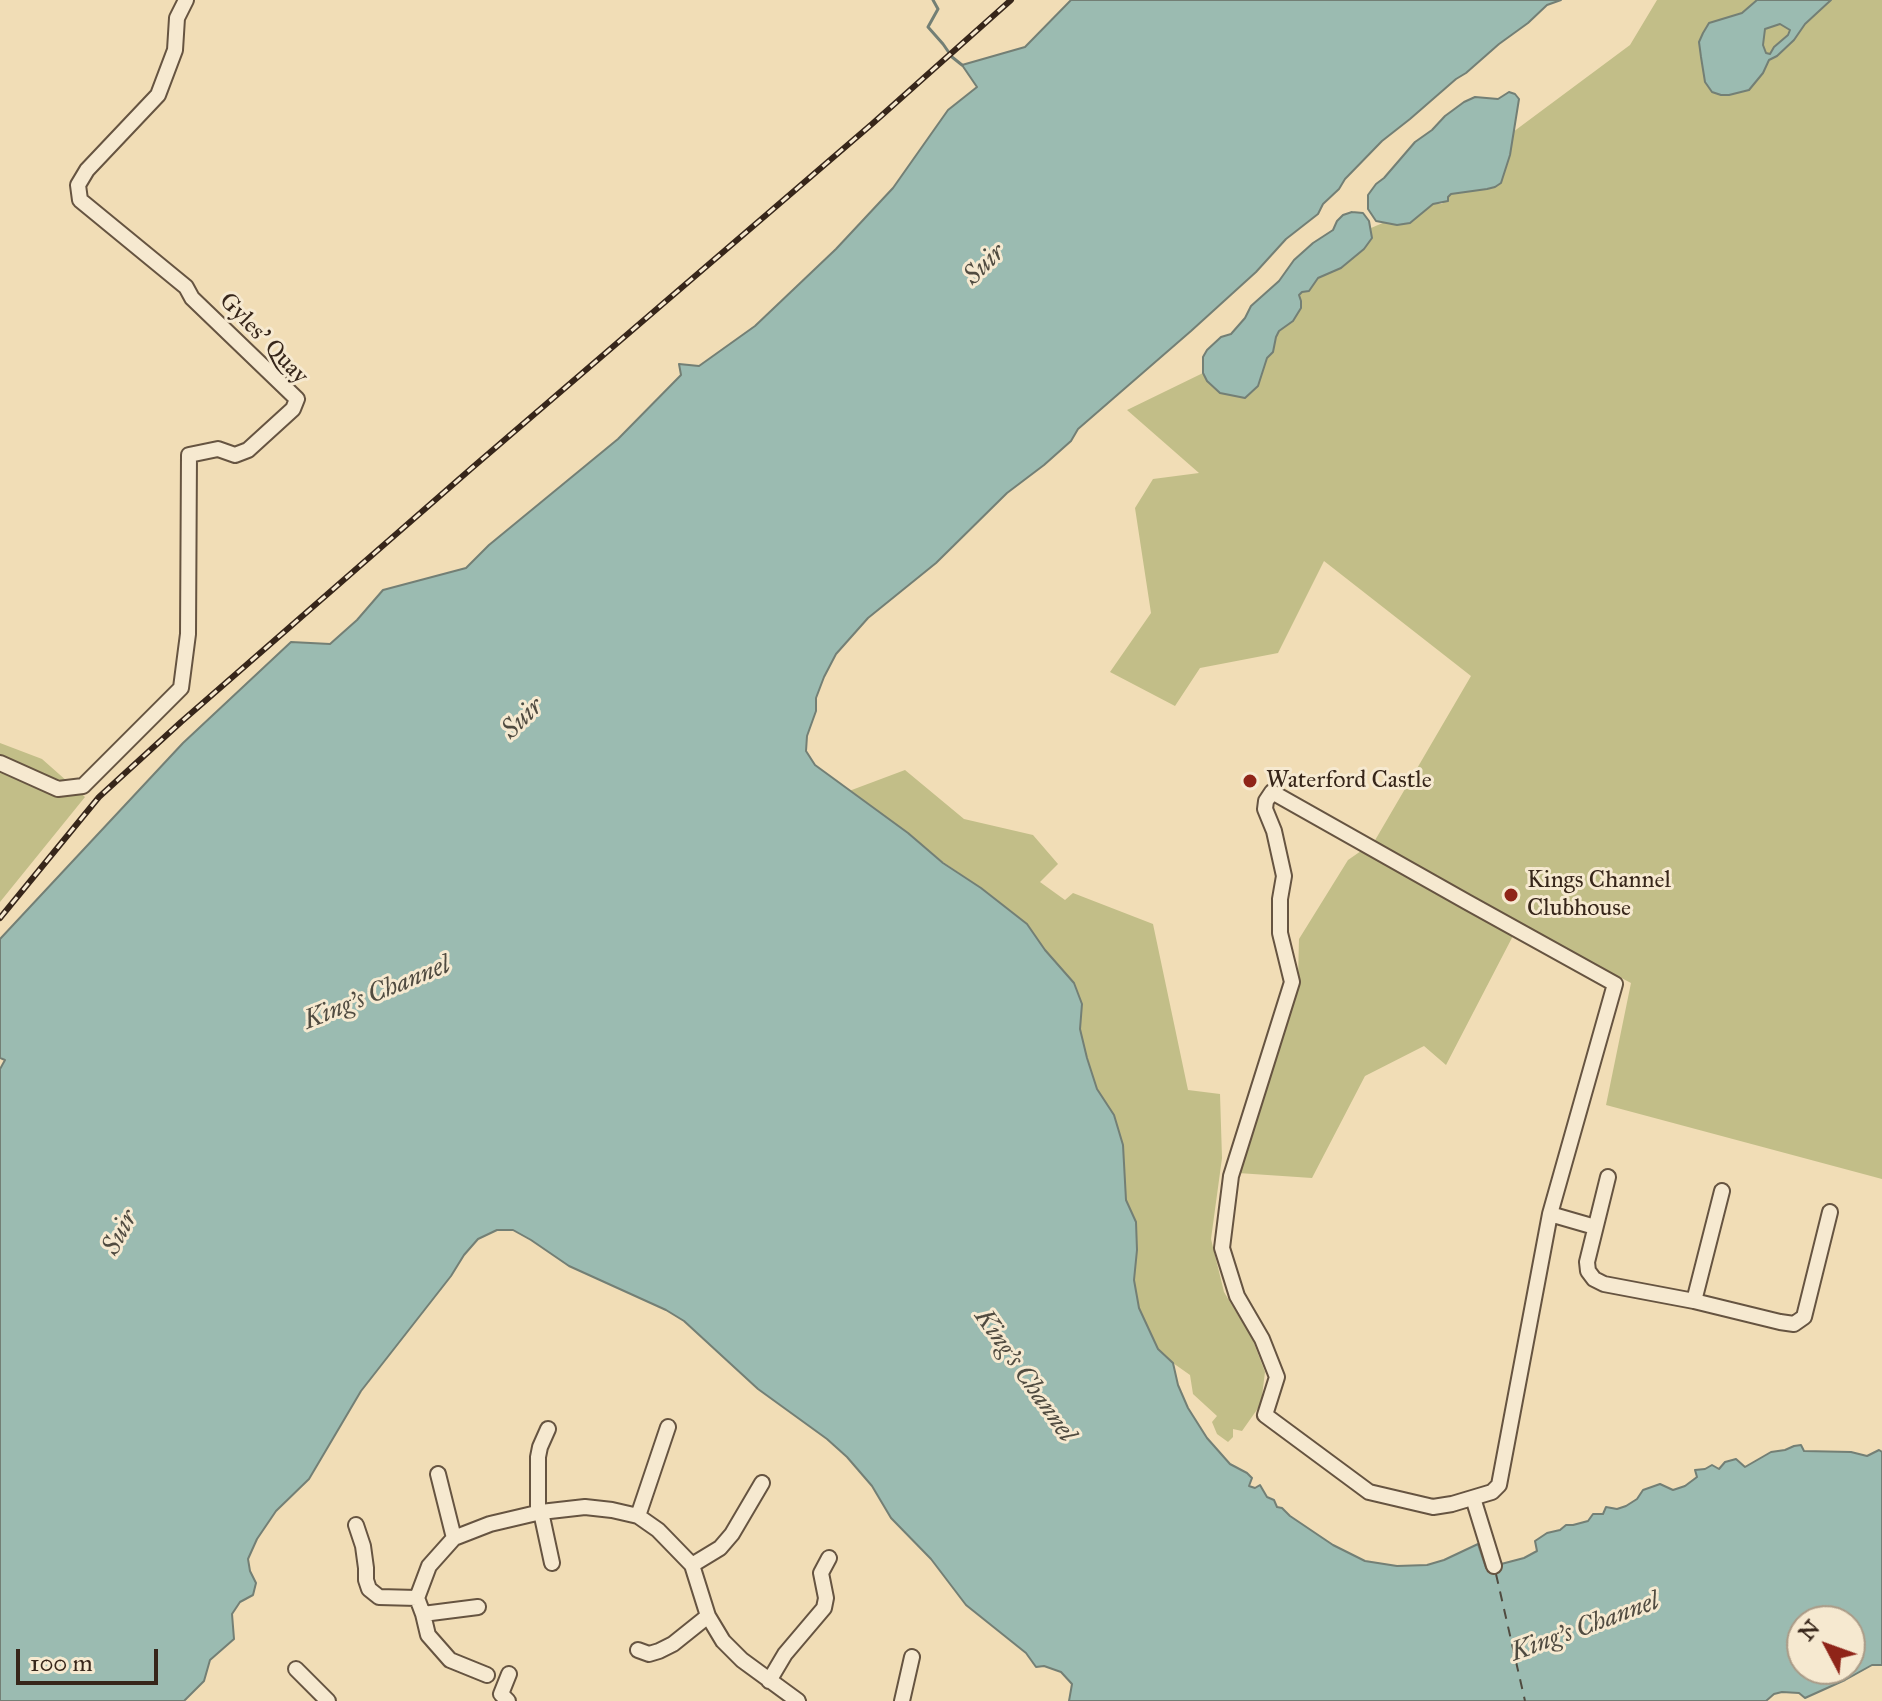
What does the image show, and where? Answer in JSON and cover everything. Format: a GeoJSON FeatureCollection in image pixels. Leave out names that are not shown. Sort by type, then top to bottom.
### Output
{"type":"FeatureCollection","features":[{"type":"Feature","properties":{"kind":"street","name":"Gyles' Quay"},"geometry":{"type":"LineString","coordinates":[[0,763],[58,789],[83,786],[181,688],[188,634],[189,455],[218,449],[235,455],[248,450],[293,409],[297,399],[192,298],[186,287],[80,200],[78,185],[87,170],[158,95],[175,50],[177,18],[186,0]]}},
{"type":"Feature","properties":{"kind":"street"},"geometry":{"type":"LineString","coordinates":[[1272,792],[1615,984],[1550,1214],[1499,1485],[1492,1492],[1473,1498],[1433,1507],[1369,1492],[1265,1415],[1277,1377],[1262,1339],[1237,1296],[1222,1248],[1231,1176],[1292,982],[1280,933],[1284,876],[1274,831],[1265,809],[1272,792]]}},
{"type":"Feature","properties":{"kind":"street"},"geometry":{"type":"LineString","coordinates":[[1608,1177],[1587,1262],[1588,1271],[1594,1279],[1604,1284],[1794,1324],[1804,1317],[1830,1212]]}},
{"type":"Feature","properties":{"kind":"street"},"geometry":{"type":"LineString","coordinates":[[1694,1301],[1722,1191]]}},
{"type":"Feature","properties":{"kind":"street"},"geometry":{"type":"LineString","coordinates":[[1550,1214],[1595,1227]]}},
{"type":"Feature","properties":{"kind":"street"},"geometry":{"type":"LineString","coordinates":[[638,1516],[668,1427]]}},
{"type":"Feature","properties":{"kind":"street"},"geometry":{"type":"LineString","coordinates":[[548,1429],[538,1457],[540,1513],[552,1563]]}},
{"type":"Feature","properties":{"kind":"street"},"geometry":{"type":"LineString","coordinates":[[438,1474],[454,1538]]}},
{"type":"Feature","properties":{"kind":"street"},"geometry":{"type":"LineString","coordinates":[[692,1565],[720,1548],[732,1534],[762,1483]]}},
{"type":"Feature","properties":{"kind":"street"},"geometry":{"type":"LineString","coordinates":[[1473,1498],[1494,1566]]}},
{"type":"Feature","properties":{"kind":"street"},"geometry":{"type":"LineString","coordinates":[[487,1675],[450,1660],[428,1635],[417,1598],[429,1566],[454,1538],[490,1524],[585,1507],[638,1516],[658,1530],[692,1565],[708,1616],[723,1641],[742,1660],[798,1701]]}},
{"type":"Feature","properties":{"kind":"street"},"geometry":{"type":"LineString","coordinates":[[356,1525],[363,1546],[369,1589],[379,1597],[417,1598]]}},
{"type":"Feature","properties":{"kind":"street"},"geometry":{"type":"LineString","coordinates":[[769,1681],[785,1654],[824,1608],[826,1598],[821,1573],[829,1558]]}},
{"type":"Feature","properties":{"kind":"street"},"geometry":{"type":"LineString","coordinates":[[423,1614],[478,1607]]}},
{"type":"Feature","properties":{"kind":"street"},"geometry":{"type":"LineString","coordinates":[[638,1650],[649,1654],[659,1651],[673,1644],[708,1616]]}},
{"type":"Feature","properties":{"kind":"street"},"geometry":{"type":"LineString","coordinates":[[902,1701],[912,1657]]}},
{"type":"Feature","properties":{"kind":"street"},"geometry":{"type":"LineString","coordinates":[[296,1669],[328,1701]]}},
{"type":"Feature","properties":{"kind":"street"},"geometry":{"type":"LineString","coordinates":[[508,1701],[501,1694],[509,1674]]}},
{"type":"Feature","properties":{"kind":"shaded area"},"geometry":{"type":"Polygon","coordinates":[[[1657,0],[1882,0],[1882,1179],[1606,1105],[1631,983],[1523,927],[1515,932],[1446,1065],[1424,1046],[1365,1076],[1312,1178],[1238,1173],[1298,980],[1299,939],[1348,860],[1374,842],[1471,676],[1324,561],[1278,653],[1200,668],[1175,706],[1110,672],[1151,613],[1135,508],[1153,479],[1199,473],[1127,410],[1203,373],[1220,392],[1245,397],[1258,386],[1279,331],[1293,321],[1301,308],[1299,295],[1302,292],[1309,291],[1318,278],[1341,268],[1372,238],[1371,228],[1385,222],[1397,225],[1410,223],[1433,204],[1442,204],[1451,194],[1495,187],[1501,183],[1513,132],[1630,45],[1657,0]]]}},
{"type":"Feature","properties":{"kind":"shaded area"},"geometry":{"type":"Polygon","coordinates":[[[0,743],[42,759],[85,797],[0,902],[0,743]]]}},
{"type":"Feature","properties":{"kind":"shaded area"},"geometry":{"type":"Polygon","coordinates":[[[905,770],[964,819],[1033,835],[1058,864],[1040,882],[1065,900],[1073,893],[1153,924],[1188,1090],[1220,1094],[1222,1158],[1211,1239],[1224,1292],[1252,1338],[1265,1372],[1261,1404],[1242,1431],[1233,1429],[1233,1437],[1228,1442],[1217,1434],[1212,1422],[1217,1416],[1193,1394],[1190,1375],[1158,1349],[1139,1308],[1134,1280],[1136,1222],[1126,1200],[1123,1145],[1114,1115],[1097,1089],[1087,1058],[1080,1028],[1082,1004],[1074,983],[1027,924],[849,791],[905,770]]]}},
{"type":"Feature","properties":{"kind":"water"},"geometry":{"type":"Polygon","coordinates":[[[1071,0],[1561,0],[1547,5],[1382,141],[1323,204],[1318,214],[1286,239],[1256,272],[1078,429],[1071,441],[1044,465],[1007,493],[936,563],[868,618],[836,654],[824,677],[816,698],[816,711],[807,736],[806,751],[815,765],[1027,924],[1074,983],[1082,1004],[1080,1029],[1087,1058],[1097,1089],[1114,1115],[1123,1145],[1126,1200],[1136,1222],[1134,1280],[1139,1308],[1158,1349],[1173,1363],[1188,1408],[1207,1438],[1230,1464],[1252,1478],[1249,1486],[1255,1488],[1260,1485],[1277,1507],[1333,1545],[1365,1561],[1397,1566],[1427,1565],[1478,1544],[1486,1568],[1524,1558],[1537,1551],[1535,1541],[1547,1533],[1588,1521],[1593,1514],[1603,1514],[1606,1507],[1617,1509],[1626,1506],[1637,1499],[1643,1490],[1660,1484],[1673,1490],[1685,1486],[1697,1477],[1695,1470],[1712,1465],[1719,1469],[1725,1462],[1736,1459],[1745,1467],[1771,1452],[1801,1445],[1804,1451],[1851,1452],[1867,1456],[1879,1450],[1882,1452],[1882,1665],[1866,1668],[1866,1605],[1786,1605],[1786,1685],[1834,1685],[1805,1698],[1799,1693],[1782,1692],[1766,1701],[1069,1701],[1072,1684],[1061,1672],[1044,1666],[1036,1667],[1026,1653],[966,1605],[931,1559],[891,1518],[872,1486],[847,1457],[758,1389],[684,1321],[569,1266],[513,1230],[497,1230],[478,1239],[464,1255],[361,1391],[309,1479],[276,1511],[257,1539],[248,1559],[256,1583],[253,1595],[240,1602],[232,1614],[234,1639],[210,1660],[204,1681],[184,1701],[0,1701],[0,1069],[5,1060],[0,1058],[0,939],[183,743],[291,642],[330,644],[357,620],[383,590],[466,568],[489,545],[618,439],[681,375],[679,364],[699,366],[755,326],[836,249],[893,188],[948,110],[977,87],[962,65],[1025,47],[1071,0]]]}},
{"type":"Feature","properties":{"kind":"water"},"geometry":{"type":"Polygon","coordinates":[[[1757,0],[1831,0],[1805,24],[1794,40],[1769,60],[1749,90],[1721,95],[1712,92],[1705,82],[1699,42],[1709,23],[1742,13],[1757,0]],[[1780,24],[1765,29],[1763,45],[1766,53],[1770,54],[1790,30],[1780,24]]]}},
{"type":"Feature","properties":{"kind":"water"},"geometry":{"type":"Polygon","coordinates":[[[1509,92],[1519,99],[1510,155],[1501,183],[1487,189],[1451,194],[1448,201],[1433,204],[1410,223],[1397,225],[1376,221],[1368,209],[1368,195],[1415,142],[1464,102],[1475,97],[1498,99],[1509,92]]]}},
{"type":"Feature","properties":{"kind":"water"},"geometry":{"type":"Polygon","coordinates":[[[1363,213],[1369,221],[1372,238],[1364,249],[1341,268],[1318,278],[1309,291],[1299,295],[1301,308],[1293,321],[1279,331],[1258,386],[1245,398],[1220,393],[1203,373],[1203,357],[1207,350],[1221,337],[1231,334],[1251,306],[1279,281],[1294,260],[1333,230],[1343,215],[1363,213]]]}},
{"type":"Feature","properties":{"kind":"waterway"},"geometry":{"type":"LineString","coordinates":[[933,0],[938,9],[928,27],[962,65]]}},
{"type":"Feature","properties":{"kind":"ferry route"},"geometry":{"type":"LineString","coordinates":[[1496,1574],[1525,1701]]}},
{"type":"Feature","properties":{"kind":"railway"},"geometry":{"type":"LineString","coordinates":[[0,918],[99,797],[181,722],[1011,0]]}},
{"type":"Feature","properties":{"kind":"place","name":"Waterford Castle"},"geometry":{"type":"Point","coordinates":[1250,781]}},
{"type":"Feature","properties":{"kind":"place","name":"Kings Channel Clubhouse"},"geometry":{"type":"Point","coordinates":[1511,895]}},
{"type":"Feature","properties":{"kind":"water label","name":"Suir"},"geometry":{"type":"Point","coordinates":[985,265]}},
{"type":"Feature","properties":{"kind":"water label","name":"Suir"},"geometry":{"type":"Point","coordinates":[523,719]}},
{"type":"Feature","properties":{"kind":"water label","name":"King's Channel"},"geometry":{"type":"Point","coordinates":[377,994]}},
{"type":"Feature","properties":{"kind":"water label","name":"Suir"},"geometry":{"type":"Point","coordinates":[121,1233]}},
{"type":"Feature","properties":{"kind":"water label","name":"King's Channel"},"geometry":{"type":"Point","coordinates":[1024,1376]}},
{"type":"Feature","properties":{"kind":"water label","name":"King's Channel"},"geometry":{"type":"Point","coordinates":[1585,1628]}}]}
